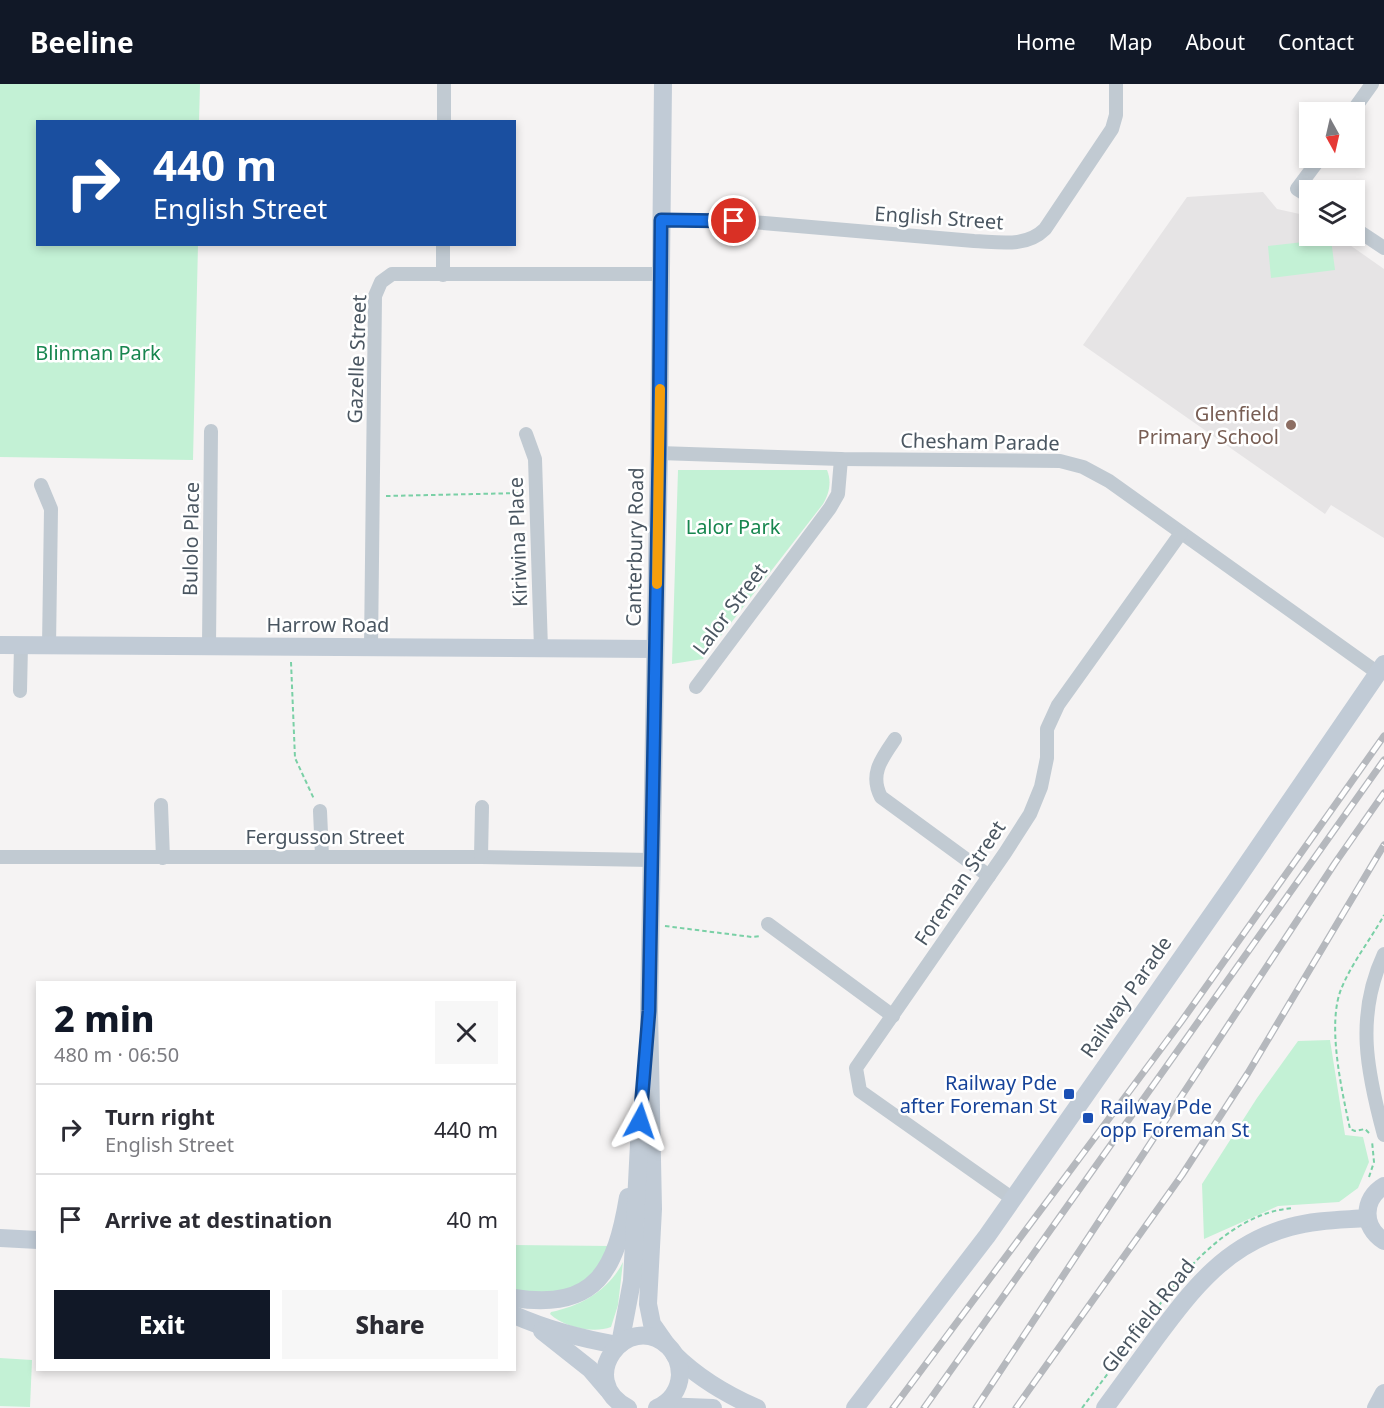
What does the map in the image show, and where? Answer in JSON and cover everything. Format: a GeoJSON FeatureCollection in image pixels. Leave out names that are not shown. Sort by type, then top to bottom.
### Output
{"type":"FeatureCollection","features":[{"type":"Feature","properties":{"kind":"main road","name":"Canterbury Road"},"geometry":{"type":"LineString","coordinates":[[663,84],[649,1011],[653,1209],[648,1304],[652,1324],[669,1348]]}},
{"type":"Feature","properties":{"kind":"main road","name":"Harrow Road"},"geometry":{"type":"LineString","coordinates":[[0,645],[655,649]]}},
{"type":"Feature","properties":{"kind":"main road","name":"Railway Parade"},"geometry":{"type":"LineString","coordinates":[[855,1408],[987,1236],[1381,668]]}},
{"type":"Feature","properties":{"kind":"main road","name":"Canterbury Road"},"geometry":{"type":"LineString","coordinates":[[618,1402],[606,1381],[606,1364],[619,1345],[632,1281],[640,1121],[649,1011]]}},
{"type":"Feature","properties":{"kind":"main road"},"geometry":{"type":"LineString","coordinates":[[516,1298],[547,1301],[568,1297],[594,1282],[606,1269],[615,1252],[621,1232],[640,1121]]}},
{"type":"Feature","properties":{"kind":"main road"},"geometry":{"type":"LineString","coordinates":[[1376,1183],[1377,1190],[1370,1200],[1367,1218],[1371,1230],[1384,1241]]}},
{"type":"Feature","properties":{"kind":"main road","name":"Glenfield Road"},"geometry":{"type":"LineString","coordinates":[[1105,1408],[1188,1295],[1214,1268],[1233,1253],[1253,1241],[1290,1227],[1311,1222],[1367,1218]]}},
{"type":"Feature","properties":{"kind":"main road"},"geometry":{"type":"LineString","coordinates":[[0,1238],[36,1240]]}},
{"type":"Feature","properties":{"kind":"main road"},"geometry":{"type":"LineString","coordinates":[[522,1319],[580,1338],[619,1345],[639,1336],[653,1338],[669,1348],[687,1367],[708,1383],[757,1408]]}},
{"type":"Feature","properties":{"kind":"main road"},"geometry":{"type":"LineString","coordinates":[[522,1319],[590,1369],[618,1402]]}},
{"type":"Feature","properties":{"kind":"main road"},"geometry":{"type":"LineString","coordinates":[[659,1407],[672,1396],[678,1385],[679,1365],[669,1348]]}},
{"type":"Feature","properties":{"kind":"main road"},"geometry":{"type":"LineString","coordinates":[[1376,1408],[1384,1393]]}},
{"type":"Feature","properties":{"kind":"main road"},"geometry":{"type":"LineString","coordinates":[[659,1407],[712,1408]]}},
{"type":"Feature","properties":{"kind":"street"},"geometry":{"type":"LineString","coordinates":[[444,84],[444,120]]}},
{"type":"Feature","properties":{"kind":"street","name":"English Street"},"geometry":{"type":"LineString","coordinates":[[661,220],[752,222],[1010,243],[1031,240],[1045,229],[1108,136],[1116,116],[1116,84]]}},
{"type":"Feature","properties":{"kind":"street"},"geometry":{"type":"LineString","coordinates":[[1359,102],[1372,84]]}},
{"type":"Feature","properties":{"kind":"street"},"geometry":{"type":"LineString","coordinates":[[1365,235],[1384,248]]}},
{"type":"Feature","properties":{"kind":"street"},"geometry":{"type":"LineString","coordinates":[[443,246],[443,275]]}},
{"type":"Feature","properties":{"kind":"street","name":"Gazelle Street"},"geometry":{"type":"LineString","coordinates":[[371,648],[375,296],[381,282],[392,274],[660,274]]}},
{"type":"Feature","properties":{"kind":"street","name":"Bulolo Place"},"geometry":{"type":"LineString","coordinates":[[209,647],[212,431]]}},
{"type":"Feature","properties":{"kind":"street","name":"Kiriwina Place"},"geometry":{"type":"LineString","coordinates":[[526,434],[536,459],[541,649]]}},
{"type":"Feature","properties":{"kind":"street","name":"Chesham Parade"},"geometry":{"type":"LineString","coordinates":[[659,453],[841,459],[1060,461],[1083,467],[1109,481],[1181,533],[1381,668]]}},
{"type":"Feature","properties":{"kind":"street","name":"Lalor Street"},"geometry":{"type":"LineString","coordinates":[[696,687],[830,508],[838,494],[841,459]]}},
{"type":"Feature","properties":{"kind":"street"},"geometry":{"type":"LineString","coordinates":[[41,485],[51,509],[49,646]]}},
{"type":"Feature","properties":{"kind":"street","name":"Foreman Street"},"geometry":{"type":"LineString","coordinates":[[1013,1199],[860,1091],[856,1068],[990,876],[1030,814],[1041,787],[1047,758],[1047,729],[1058,705],[1181,533]]}},
{"type":"Feature","properties":{"kind":"street"},"geometry":{"type":"LineString","coordinates":[[20,691],[21,645]]}},
{"type":"Feature","properties":{"kind":"street"},"geometry":{"type":"LineString","coordinates":[[895,739],[875,771],[876,787],[881,797],[990,876]]}},
{"type":"Feature","properties":{"kind":"street"},"geometry":{"type":"LineString","coordinates":[[161,805],[163,858]]}},
{"type":"Feature","properties":{"kind":"street"},"geometry":{"type":"LineString","coordinates":[[481,857],[482,807]]}},
{"type":"Feature","properties":{"kind":"street"},"geometry":{"type":"LineString","coordinates":[[320,811],[322,856]]}},
{"type":"Feature","properties":{"kind":"street","name":"Fergusson Street"},"geometry":{"type":"LineString","coordinates":[[0,857],[322,856],[651,860]]}},
{"type":"Feature","properties":{"kind":"street"},"geometry":{"type":"LineString","coordinates":[[768,924],[893,1016]]}},
{"type":"Feature","properties":{"kind":"street"},"geometry":{"type":"LineString","coordinates":[[1384,954],[1370,994],[1365,1036],[1370,1078],[1384,1135]]}},
{"type":"Feature","properties":{"kind":"path"},"geometry":{"type":"LineString","coordinates":[[373,496],[536,493]]}},
{"type":"Feature","properties":{"kind":"path"},"geometry":{"type":"LineString","coordinates":[[291,648],[295,758],[320,811]]}},
{"type":"Feature","properties":{"kind":"path"},"geometry":{"type":"LineString","coordinates":[[1376,1183],[1374,1151],[1370,1134],[1365,1129],[1355,1131],[1350,1129],[1339,1071],[1336,1010],[1340,990],[1350,969],[1384,915]]}},
{"type":"Feature","properties":{"kind":"path"},"geometry":{"type":"LineString","coordinates":[[651,924],[752,937],[781,934]]}},
{"type":"Feature","properties":{"kind":"path"},"geometry":{"type":"LineString","coordinates":[[1082,1408],[1172,1288],[1217,1241],[1244,1223],[1280,1209],[1302,1208]]}},
{"type":"Feature","properties":{"kind":"shaded area","name":"Glenfield Primary School"},"geometry":{"type":"Polygon","coordinates":[[[1263,192],[1277,209],[1299,214],[1299,246],[1351,246],[1384,269],[1384,538],[1331,505],[1325,514],[1083,345],[1187,197],[1263,192]]]}},
{"type":"Feature","properties":{"kind":"green space","name":"Blinman Park"},"geometry":{"type":"Polygon","coordinates":[[[0,84],[200,84],[199,120],[36,120],[36,246],[198,246],[193,460],[0,457],[0,84]]]}},
{"type":"Feature","properties":{"kind":"green space"},"geometry":{"type":"Polygon","coordinates":[[[1299,243],[1299,246],[1332,246],[1335,270],[1271,278],[1268,246],[1299,243]]]}},
{"type":"Feature","properties":{"kind":"green space","name":"Lalor Park"},"geometry":{"type":"Polygon","coordinates":[[[678,470],[827,470],[830,483],[823,504],[703,659],[672,664],[678,470]]]}},
{"type":"Feature","properties":{"kind":"green space"},"geometry":{"type":"Polygon","coordinates":[[[1330,1040],[1345,1135],[1363,1137],[1369,1162],[1358,1188],[1339,1202],[1278,1206],[1204,1239],[1202,1184],[1257,1098],[1298,1041],[1330,1040]]]}},
{"type":"Feature","properties":{"kind":"green space"},"geometry":{"type":"Polygon","coordinates":[[[516,1245],[611,1246],[596,1268],[577,1286],[561,1293],[538,1294],[516,1291],[516,1245]]]}},
{"type":"Feature","properties":{"kind":"green space"},"geometry":{"type":"Polygon","coordinates":[[[623,1262],[618,1305],[611,1327],[596,1330],[579,1328],[556,1319],[550,1314],[573,1306],[602,1289],[623,1262]]]}},
{"type":"Feature","properties":{"kind":"green space"},"geometry":{"type":"Polygon","coordinates":[[[0,1358],[32,1360],[30,1407],[0,1406],[0,1358]]]}},
{"type":"Feature","properties":{"kind":"railway"},"geometry":{"type":"LineString","coordinates":[[893,1408],[1181,1022],[1384,736]]}},
{"type":"Feature","properties":{"kind":"railway"},"geometry":{"type":"LineString","coordinates":[[924,1408],[1384,760]]}},
{"type":"Feature","properties":{"kind":"railway"},"geometry":{"type":"LineString","coordinates":[[976,1408],[1335,863],[1384,793]]}},
{"type":"Feature","properties":{"kind":"railway"},"geometry":{"type":"LineString","coordinates":[[1016,1408],[1182,1175],[1248,1073],[1384,845]]}},
{"type":"Feature","properties":{"kind":"slow traffic"},"geometry":{"type":"LineString","coordinates":[[657,584],[660,389]]}},
{"type":"Feature","properties":{"kind":"place","name":"Glenfield Primary School"},"geometry":{"type":"Point","coordinates":[1291,425]}},
{"type":"Feature","properties":{"kind":"place","name":"Railway Pde after Foreman St"},"geometry":{"type":"Point","coordinates":[1069,1094]}},
{"type":"Feature","properties":{"kind":"place","name":"Railway Pde opp Foreman St"},"geometry":{"type":"Point","coordinates":[1088,1118]}},
{"type":"Feature","properties":{"kind":"route"},"geometry":{"type":"LineString","coordinates":[[640,1121],[649,1011],[661,220],[734,221]]}}]}
